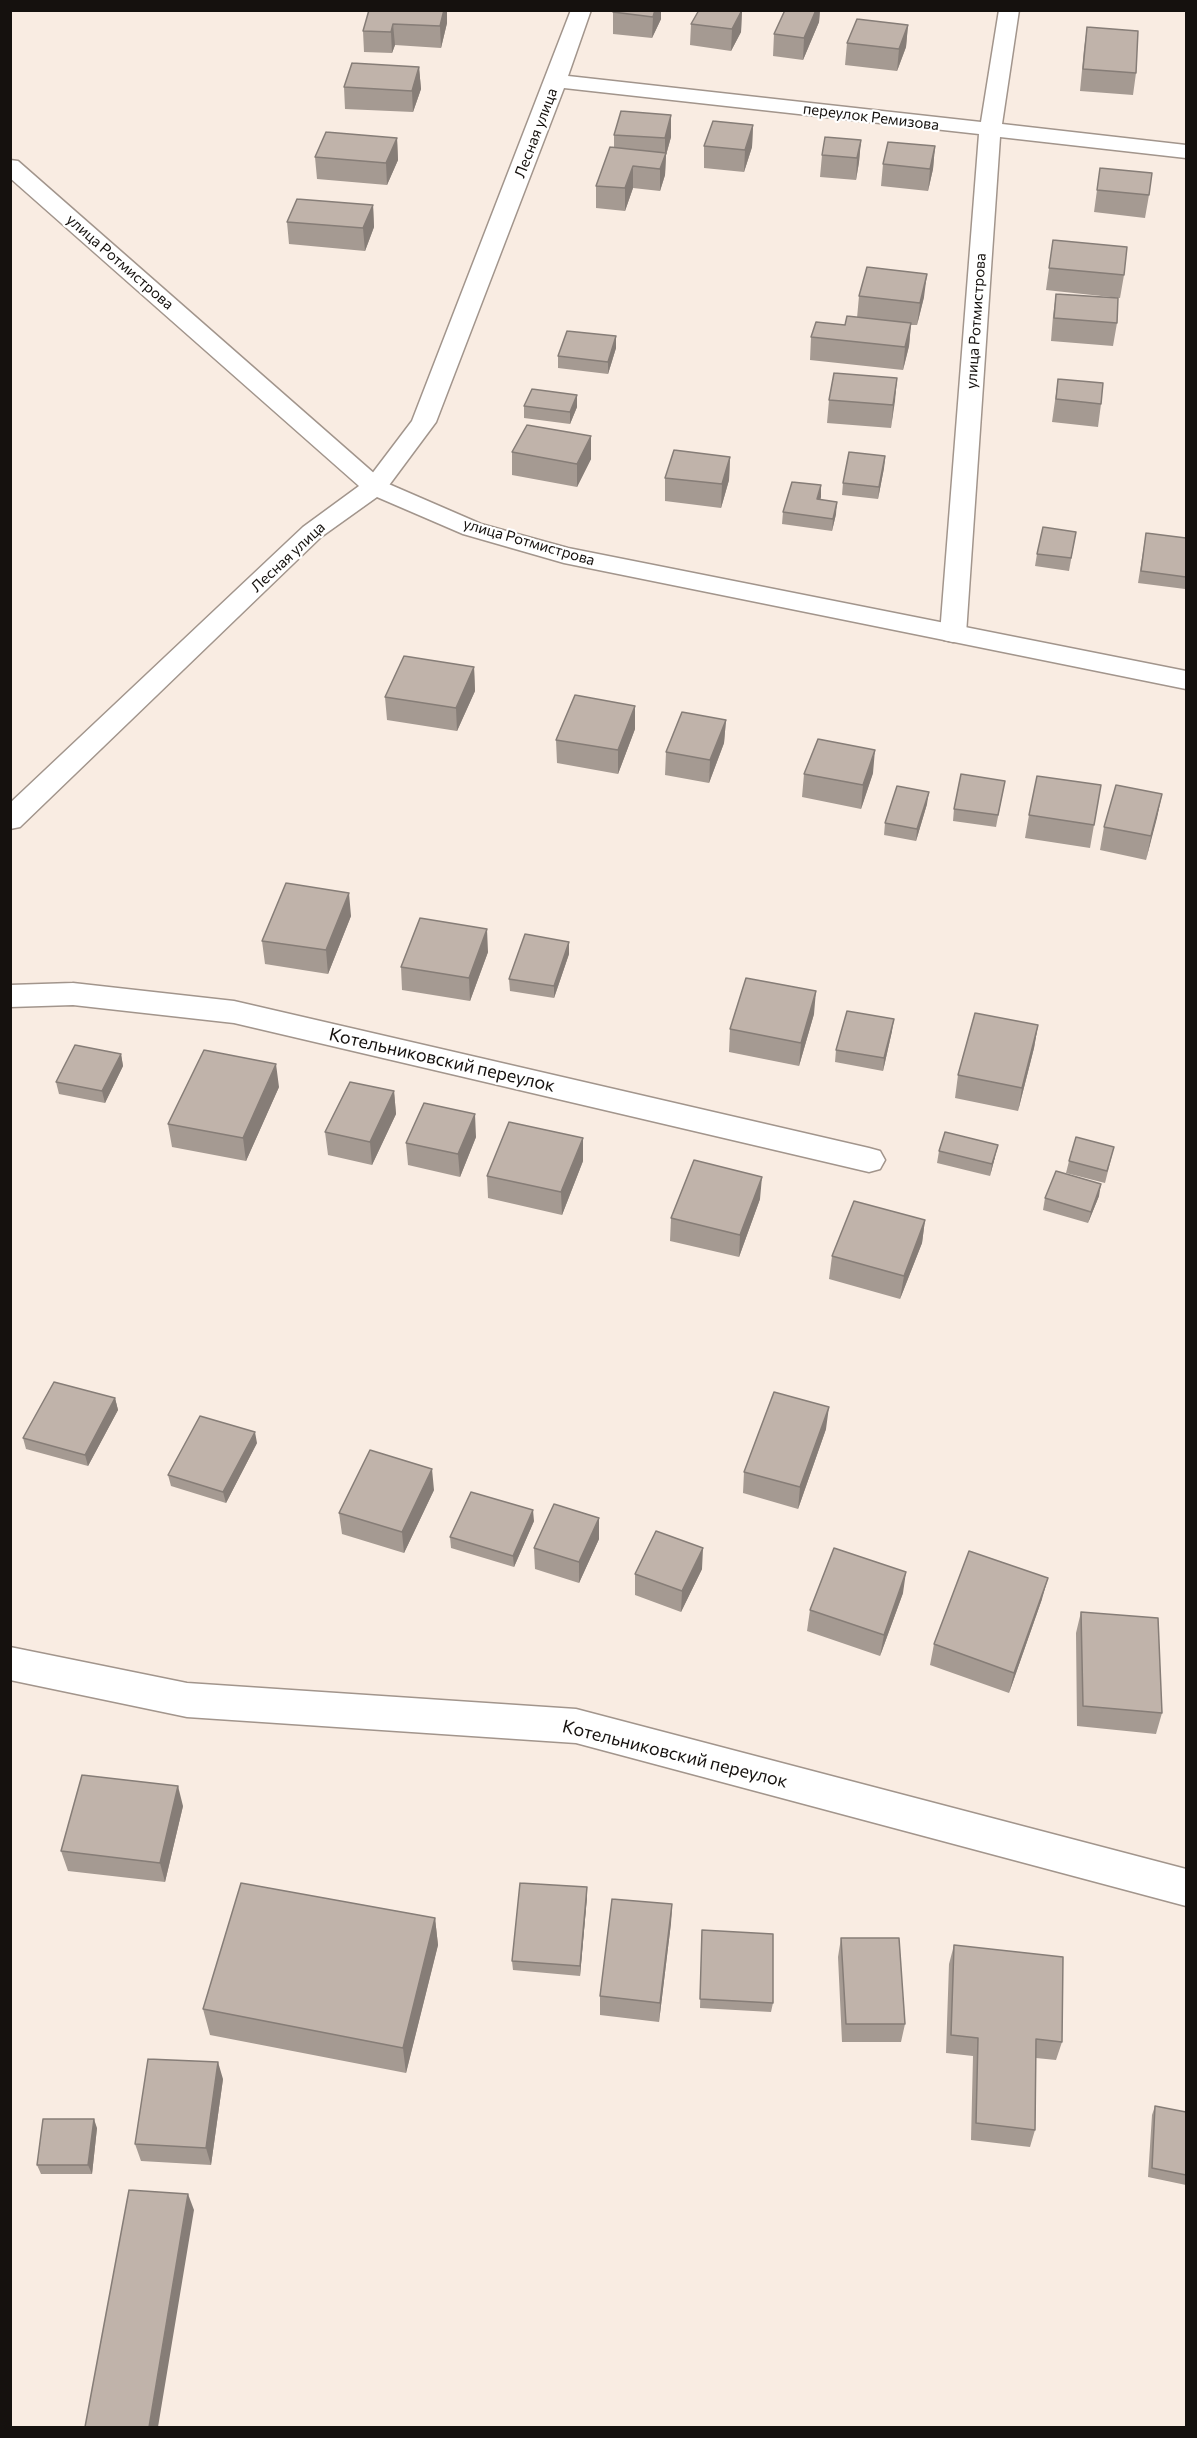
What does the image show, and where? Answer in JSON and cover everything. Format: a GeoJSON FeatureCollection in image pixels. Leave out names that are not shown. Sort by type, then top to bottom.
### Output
{"type":"FeatureCollection","features":[{"type":"Feature","properties":{"kind":"street","name":"Лесная улица"},"geometry":{"type":"LineString","coordinates":[[10,820],[312,532],[375,487],[424,422],[556,81],[580,10]]}},
{"type":"Feature","properties":{"kind":"street","name":"улица Ротмистрова"},"geometry":{"type":"LineString","coordinates":[[953,634],[990,131],[1010,10]]}},
{"type":"Feature","properties":{"kind":"street","name":"переулок Ремизова"},"geometry":{"type":"LineString","coordinates":[[556,81],[1186,151]]}},
{"type":"Feature","properties":{"kind":"street","name":"улица Ротмистрова"},"geometry":{"type":"LineString","coordinates":[[10,166],[375,487],[472,529],[564,555],[1186,680]]}},
{"type":"Feature","properties":{"kind":"street","name":"Котельниковский переулок"},"geometry":{"type":"LineString","coordinates":[[10,996],[73,994],[234,1012],[868,1160]]}},
{"type":"Feature","properties":{"kind":"street","name":"Котельниковский переулок"},"geometry":{"type":"LineString","coordinates":[[10,1663],[187,1700],[576,1726],[1186,1888]]}},
{"type":"Feature","properties":{"kind":"building"},"geometry":{"type":"Polygon","coordinates":[[[369,10],[444,10],[440,26],[393,24],[391,32],[363,31],[369,10]]]}},
{"type":"Feature","properties":{"kind":"building"},"geometry":{"type":"Polygon","coordinates":[[[614,10],[655,10],[653,17],[613,12],[614,10]]]}},
{"type":"Feature","properties":{"kind":"building"},"geometry":{"type":"Polygon","coordinates":[[[699,10],[742,10],[732,29],[691,24],[699,10]]]}},
{"type":"Feature","properties":{"kind":"building"},"geometry":{"type":"Polygon","coordinates":[[[785,10],[816,10],[804,38],[774,34],[785,10]]]}},
{"type":"Feature","properties":{"kind":"building"},"geometry":{"type":"Polygon","coordinates":[[[857,19],[908,25],[899,49],[847,43],[857,19]]]}},
{"type":"Feature","properties":{"kind":"building"},"geometry":{"type":"Polygon","coordinates":[[[1087,27],[1138,31],[1136,73],[1083,69],[1087,27]]]}},
{"type":"Feature","properties":{"kind":"building"},"geometry":{"type":"Polygon","coordinates":[[[352,63],[419,67],[412,91],[344,87],[352,63]]]}},
{"type":"Feature","properties":{"kind":"building"},"geometry":{"type":"Polygon","coordinates":[[[621,111],[671,115],[665,138],[614,135],[621,111]]]}},
{"type":"Feature","properties":{"kind":"building"},"geometry":{"type":"Polygon","coordinates":[[[713,121],[753,125],[745,150],[704,146],[713,121]]]}},
{"type":"Feature","properties":{"kind":"building"},"geometry":{"type":"Polygon","coordinates":[[[326,132],[397,138],[386,163],[315,157],[326,132]]]}},
{"type":"Feature","properties":{"kind":"building"},"geometry":{"type":"Polygon","coordinates":[[[825,137],[861,140],[857,158],[822,155],[825,137]]]}},
{"type":"Feature","properties":{"kind":"building"},"geometry":{"type":"Polygon","coordinates":[[[888,142],[935,146],[930,169],[883,164],[888,142]]]}},
{"type":"Feature","properties":{"kind":"building"},"geometry":{"type":"Polygon","coordinates":[[[610,147],[666,153],[660,169],[633,166],[625,188],[596,186],[610,147]]]}},
{"type":"Feature","properties":{"kind":"building"},"geometry":{"type":"Polygon","coordinates":[[[1100,168],[1152,173],[1149,195],[1097,190],[1100,168]]]}},
{"type":"Feature","properties":{"kind":"building"},"geometry":{"type":"Polygon","coordinates":[[[297,199],[373,205],[363,228],[287,222],[297,199]]]}},
{"type":"Feature","properties":{"kind":"building"},"geometry":{"type":"Polygon","coordinates":[[[1053,240],[1127,247],[1124,275],[1049,268],[1053,240]]]}},
{"type":"Feature","properties":{"kind":"building"},"geometry":{"type":"Polygon","coordinates":[[[867,267],[927,274],[920,303],[859,296],[867,267]]]}},
{"type":"Feature","properties":{"kind":"building"},"geometry":{"type":"Polygon","coordinates":[[[1056,294],[1118,298],[1117,323],[1054,318],[1056,294]]]}},
{"type":"Feature","properties":{"kind":"building"},"geometry":{"type":"Polygon","coordinates":[[[847,316],[911,323],[905,347],[811,337],[816,322],[845,325],[847,316]]]}},
{"type":"Feature","properties":{"kind":"building"},"geometry":{"type":"Polygon","coordinates":[[[567,331],[616,336],[608,362],[558,356],[567,331]]]}},
{"type":"Feature","properties":{"kind":"building"},"geometry":{"type":"Polygon","coordinates":[[[834,373],[897,378],[893,405],[829,400],[834,373]]]}},
{"type":"Feature","properties":{"kind":"building"},"geometry":{"type":"Polygon","coordinates":[[[1058,379],[1103,383],[1101,404],[1056,399],[1058,379]]]}},
{"type":"Feature","properties":{"kind":"building"},"geometry":{"type":"Polygon","coordinates":[[[532,389],[577,395],[570,412],[524,406],[532,389]]]}},
{"type":"Feature","properties":{"kind":"building"},"geometry":{"type":"Polygon","coordinates":[[[527,425],[591,436],[577,464],[512,452],[527,425]]]}},
{"type":"Feature","properties":{"kind":"building"},"geometry":{"type":"Polygon","coordinates":[[[674,450],[730,457],[722,484],[665,478],[674,450]]]}},
{"type":"Feature","properties":{"kind":"building"},"geometry":{"type":"Polygon","coordinates":[[[849,452],[885,456],[879,487],[843,483],[849,452]]]}},
{"type":"Feature","properties":{"kind":"building"},"geometry":{"type":"Polygon","coordinates":[[[792,482],[821,485],[817,499],[837,502],[833,519],[783,512],[792,482]]]}},
{"type":"Feature","properties":{"kind":"building"},"geometry":{"type":"Polygon","coordinates":[[[1043,527],[1076,532],[1071,558],[1037,554],[1043,527]]]}},
{"type":"Feature","properties":{"kind":"building"},"geometry":{"type":"Polygon","coordinates":[[[1146,533],[1186,538],[1186,577],[1141,571],[1146,533]]]}},
{"type":"Feature","properties":{"kind":"building"},"geometry":{"type":"Polygon","coordinates":[[[404,656],[474,667],[456,708],[385,697],[404,656]]]}},
{"type":"Feature","properties":{"kind":"building"},"geometry":{"type":"Polygon","coordinates":[[[575,695],[635,706],[618,750],[556,740],[575,695]]]}},
{"type":"Feature","properties":{"kind":"building"},"geometry":{"type":"Polygon","coordinates":[[[682,712],[726,720],[710,760],[666,752],[682,712]]]}},
{"type":"Feature","properties":{"kind":"building"},"geometry":{"type":"Polygon","coordinates":[[[818,739],[875,750],[863,785],[804,774],[818,739]]]}},
{"type":"Feature","properties":{"kind":"building"},"geometry":{"type":"Polygon","coordinates":[[[961,774],[1005,781],[998,815],[954,809],[961,774]]]}},
{"type":"Feature","properties":{"kind":"building"},"geometry":{"type":"Polygon","coordinates":[[[1037,776],[1101,785],[1094,825],[1029,815],[1037,776]]]}},
{"type":"Feature","properties":{"kind":"building"},"geometry":{"type":"Polygon","coordinates":[[[1116,785],[1162,794],[1151,836],[1104,827],[1116,785]]]}},
{"type":"Feature","properties":{"kind":"building"},"geometry":{"type":"Polygon","coordinates":[[[897,786],[929,792],[917,829],[885,823],[897,786]]]}},
{"type":"Feature","properties":{"kind":"building"},"geometry":{"type":"Polygon","coordinates":[[[286,883],[349,893],[326,950],[262,941],[286,883]]]}},
{"type":"Feature","properties":{"kind":"building"},"geometry":{"type":"Polygon","coordinates":[[[420,918],[487,929],[469,978],[401,967],[420,918]]]}},
{"type":"Feature","properties":{"kind":"building"},"geometry":{"type":"Polygon","coordinates":[[[525,934],[569,942],[554,986],[509,979],[525,934]]]}},
{"type":"Feature","properties":{"kind":"building"},"geometry":{"type":"Polygon","coordinates":[[[746,978],[816,991],[801,1043],[730,1029],[746,978]]]}},
{"type":"Feature","properties":{"kind":"building"},"geometry":{"type":"Polygon","coordinates":[[[847,1011],[894,1019],[884,1058],[836,1050],[847,1011]]]}},
{"type":"Feature","properties":{"kind":"building"},"geometry":{"type":"Polygon","coordinates":[[[975,1013],[1038,1025],[1022,1088],[958,1075],[975,1013]]]}},
{"type":"Feature","properties":{"kind":"building"},"geometry":{"type":"Polygon","coordinates":[[[75,1045],[121,1054],[102,1091],[56,1082],[75,1045]]]}},
{"type":"Feature","properties":{"kind":"building"},"geometry":{"type":"Polygon","coordinates":[[[204,1050],[276,1064],[243,1138],[168,1124],[204,1050]]]}},
{"type":"Feature","properties":{"kind":"building"},"geometry":{"type":"Polygon","coordinates":[[[350,1082],[394,1091],[370,1142],[325,1132],[350,1082]]]}},
{"type":"Feature","properties":{"kind":"building"},"geometry":{"type":"Polygon","coordinates":[[[424,1103],[475,1114],[458,1154],[406,1143],[424,1103]]]}},
{"type":"Feature","properties":{"kind":"building"},"geometry":{"type":"Polygon","coordinates":[[[509,1122],[583,1138],[561,1192],[487,1176],[509,1122]]]}},
{"type":"Feature","properties":{"kind":"building"},"geometry":{"type":"Polygon","coordinates":[[[945,1132],[998,1145],[992,1164],[939,1151],[945,1132]]]}},
{"type":"Feature","properties":{"kind":"building"},"geometry":{"type":"Polygon","coordinates":[[[1076,1137],[1114,1147],[1107,1171],[1069,1161],[1076,1137]]]}},
{"type":"Feature","properties":{"kind":"building"},"geometry":{"type":"Polygon","coordinates":[[[694,1160],[762,1177],[740,1235],[671,1218],[694,1160]]]}},
{"type":"Feature","properties":{"kind":"building"},"geometry":{"type":"Polygon","coordinates":[[[1056,1171],[1101,1184],[1091,1212],[1045,1198],[1056,1171]]]}},
{"type":"Feature","properties":{"kind":"building"},"geometry":{"type":"Polygon","coordinates":[[[854,1201],[925,1220],[904,1276],[832,1256],[854,1201]]]}},
{"type":"Feature","properties":{"kind":"building"},"geometry":{"type":"Polygon","coordinates":[[[54,1382],[115,1398],[85,1455],[23,1438],[54,1382]]]}},
{"type":"Feature","properties":{"kind":"building"},"geometry":{"type":"Polygon","coordinates":[[[774,1392],[829,1407],[800,1487],[744,1472],[774,1392]]]}},
{"type":"Feature","properties":{"kind":"building"},"geometry":{"type":"Polygon","coordinates":[[[200,1416],[255,1432],[223,1492],[168,1475],[200,1416]]]}},
{"type":"Feature","properties":{"kind":"building"},"geometry":{"type":"Polygon","coordinates":[[[370,1450],[432,1469],[402,1532],[339,1513],[370,1450]]]}},
{"type":"Feature","properties":{"kind":"building"},"geometry":{"type":"Polygon","coordinates":[[[471,1492],[533,1510],[513,1556],[450,1537],[471,1492]]]}},
{"type":"Feature","properties":{"kind":"building"},"geometry":{"type":"Polygon","coordinates":[[[554,1504],[599,1518],[579,1562],[534,1548],[554,1504]]]}},
{"type":"Feature","properties":{"kind":"building"},"geometry":{"type":"Polygon","coordinates":[[[656,1531],[703,1548],[682,1591],[635,1574],[656,1531]]]}},
{"type":"Feature","properties":{"kind":"building"},"geometry":{"type":"Polygon","coordinates":[[[834,1548],[906,1572],[884,1635],[810,1610],[834,1548]]]}},
{"type":"Feature","properties":{"kind":"building"},"geometry":{"type":"Polygon","coordinates":[[[969,1551],[1048,1578],[1014,1673],[934,1644],[969,1551]]]}},
{"type":"Feature","properties":{"kind":"building"},"geometry":{"type":"Polygon","coordinates":[[[1081,1612],[1158,1618],[1162,1713],[1083,1706],[1081,1612]]]}},
{"type":"Feature","properties":{"kind":"building"},"geometry":{"type":"Polygon","coordinates":[[[82,1775],[178,1786],[160,1863],[61,1851],[82,1775]]]}},
{"type":"Feature","properties":{"kind":"building"},"geometry":{"type":"Polygon","coordinates":[[[241,1883],[435,1918],[403,2048],[203,2009],[241,1883]]]}},
{"type":"Feature","properties":{"kind":"building"},"geometry":{"type":"Polygon","coordinates":[[[520,1883],[587,1887],[580,1966],[512,1961],[520,1883]]]}},
{"type":"Feature","properties":{"kind":"building"},"geometry":{"type":"Polygon","coordinates":[[[612,1899],[672,1904],[660,2003],[600,1996],[612,1899]]]}},
{"type":"Feature","properties":{"kind":"building"},"geometry":{"type":"Polygon","coordinates":[[[702,1930],[773,1934],[773,2003],[700,1999],[702,1930]]]}},
{"type":"Feature","properties":{"kind":"building"},"geometry":{"type":"Polygon","coordinates":[[[841,1938],[899,1938],[905,2024],[846,2024],[841,1938]]]}},
{"type":"Feature","properties":{"kind":"building"},"geometry":{"type":"Polygon","coordinates":[[[954,1945],[1063,1957],[1062,2042],[1036,2039],[1035,2130],[976,2123],[978,2038],[951,2035],[954,1945]]]}},
{"type":"Feature","properties":{"kind":"building"},"geometry":{"type":"Polygon","coordinates":[[[148,2059],[218,2062],[206,2148],[135,2144],[148,2059]]]}},
{"type":"Feature","properties":{"kind":"building"},"geometry":{"type":"Polygon","coordinates":[[[1155,2106],[1186,2112],[1186,2175],[1152,2168],[1155,2106]]]}},
{"type":"Feature","properties":{"kind":"building"},"geometry":{"type":"Polygon","coordinates":[[[43,2119],[94,2119],[88,2165],[37,2165],[43,2119]]]}},
{"type":"Feature","properties":{"kind":"building"},"geometry":{"type":"Polygon","coordinates":[[[129,2190],[188,2194],[149,2427],[85,2427],[129,2190]]]}}]}
